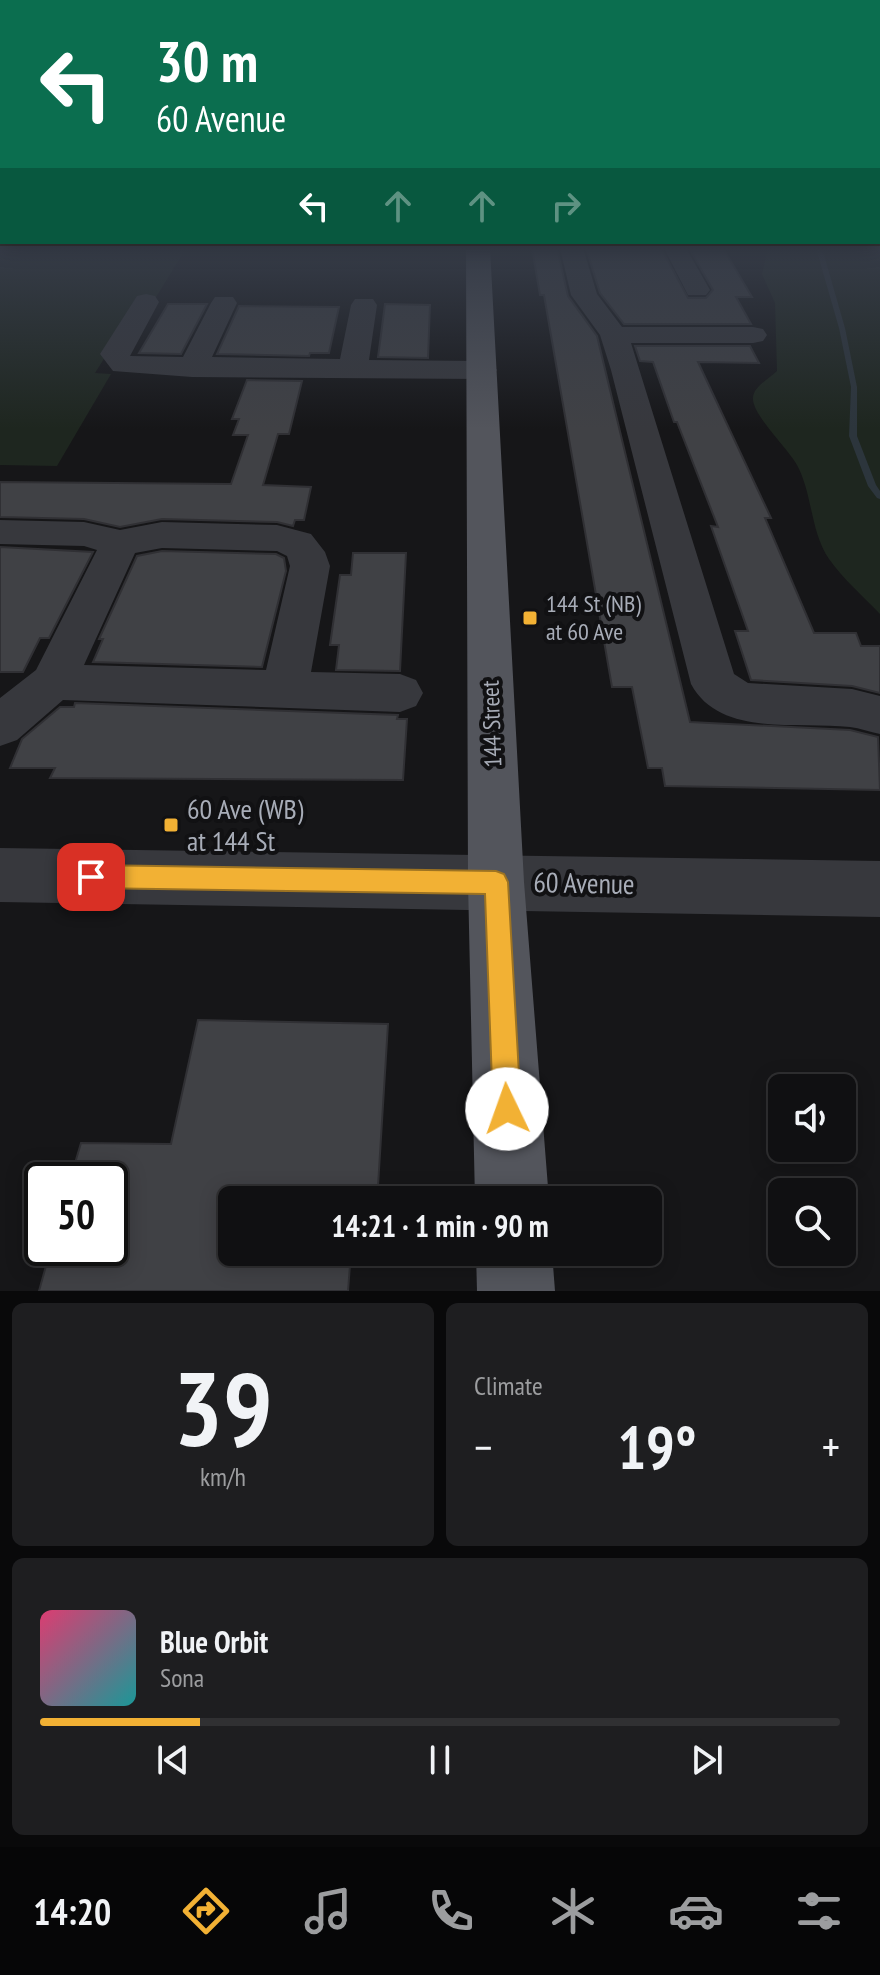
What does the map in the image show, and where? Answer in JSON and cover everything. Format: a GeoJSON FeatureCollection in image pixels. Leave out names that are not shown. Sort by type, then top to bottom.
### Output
{"type":"FeatureCollection","features":[{"type":"Feature","properties":{"kind":"main road","name":"144 Street"},"geometry":{"type":"LineString","coordinates":[[480,308],[496,882],[511,1186]]}},
{"type":"Feature","properties":{"kind":"main road"},"geometry":{"type":"LineString","coordinates":[[515,1266],[516,1291]]}},
{"type":"Feature","properties":{"kind":"street"},"geometry":{"type":"LineString","coordinates":[[142,308],[114,354],[118,362],[139,367],[482,370]]}},
{"type":"Feature","properties":{"kind":"street"},"geometry":{"type":"LineString","coordinates":[[192,368],[221,308]]}},
{"type":"Feature","properties":{"kind":"street"},"geometry":{"type":"LineString","coordinates":[[353,369],[363,308]]}},
{"type":"Feature","properties":{"kind":"street"},"geometry":{"type":"LineString","coordinates":[[594,308],[614,335],[714,684],[742,702],[852,708],[880,715]]}},
{"type":"Feature","properties":{"kind":"street"},"geometry":{"type":"LineString","coordinates":[[614,335],[753,335]]}},
{"type":"Feature","properties":{"kind":"street"},"geometry":{"type":"LineString","coordinates":[[0,532],[84,534],[120,543],[162,535],[277,538],[297,543],[305,552],[310,566],[285,690]]}},
{"type":"Feature","properties":{"kind":"street"},"geometry":{"type":"LineString","coordinates":[[0,726],[53,682],[120,543]]}},
{"type":"Feature","properties":{"kind":"street"},"geometry":{"type":"LineString","coordinates":[[53,682],[400,693]]}},
{"type":"Feature","properties":{"kind":"street","name":"60 Avenue"},"geometry":{"type":"LineString","coordinates":[[0,875],[880,889]]}},
{"type":"Feature","properties":{"kind":"shaded area"},"geometry":{"type":"Polygon","coordinates":[[[0,308],[136,308],[95,373],[111,374],[57,466],[0,465],[0,308]]]}},
{"type":"Feature","properties":{"kind":"shaded area"},"geometry":{"type":"Polygon","coordinates":[[[775,308],[880,308],[880,614],[829,559],[818,537],[797,465],[754,405],[756,390],[777,371],[775,308]]]}},
{"type":"Feature","properties":{"kind":"building"},"geometry":{"type":"Polygon","coordinates":[[[165,308],[205,308],[181,354],[139,353],[165,308]]]}},
{"type":"Feature","properties":{"kind":"building"},"geometry":{"type":"Polygon","coordinates":[[[238,308],[339,308],[329,353],[310,353],[309,356],[217,354],[238,308]]]}},
{"type":"Feature","properties":{"kind":"building"},"geometry":{"type":"Polygon","coordinates":[[[384,308],[430,308],[428,358],[378,357],[384,308]]]}},
{"type":"Feature","properties":{"kind":"building"},"geometry":{"type":"Polygon","coordinates":[[[546,308],[577,308],[597,336],[690,722],[850,730],[878,737],[880,790],[665,786],[662,768],[648,768],[632,687],[612,687],[546,308]]]}},
{"type":"Feature","properties":{"kind":"building"},"geometry":{"type":"Polygon","coordinates":[[[612,308],[742,308],[751,324],[624,324],[612,308]]]}},
{"type":"Feature","properties":{"kind":"building"},"geometry":{"type":"Polygon","coordinates":[[[635,346],[750,346],[759,363],[698,362],[771,518],[765,518],[814,633],[856,633],[861,646],[880,646],[880,693],[852,686],[751,680],[735,631],[748,631],[711,526],[718,527],[677,422],[674,422],[653,362],[640,361],[635,346]]]}},
{"type":"Feature","properties":{"kind":"building"},"geometry":{"type":"Polygon","coordinates":[[[247,380],[302,381],[289,434],[278,434],[263,485],[311,487],[304,520],[295,520],[293,526],[277,522],[162,519],[120,527],[84,519],[0,517],[0,482],[231,484],[248,435],[233,435],[239,419],[232,419],[247,380]]]}},
{"type":"Feature","properties":{"kind":"building"},"geometry":{"type":"Polygon","coordinates":[[[0,547],[93,552],[49,638],[40,638],[23,672],[0,672],[0,547]]]}},
{"type":"Feature","properties":{"kind":"building"},"geometry":{"type":"Polygon","coordinates":[[[162,551],[276,554],[284,558],[286,571],[262,667],[93,662],[103,639],[99,639],[137,556],[162,551]]]}},
{"type":"Feature","properties":{"kind":"building"},"geometry":{"type":"Polygon","coordinates":[[[353,553],[406,553],[400,671],[336,670],[339,645],[330,645],[340,575],[351,575],[353,553]]]}},
{"type":"Feature","properties":{"kind":"building"},"geometry":{"type":"Polygon","coordinates":[[[75,703],[398,715],[397,719],[407,719],[403,780],[50,778],[55,768],[10,768],[22,739],[60,707],[74,707],[75,703]]]}},
{"type":"Feature","properties":{"kind":"building"},"geometry":{"type":"Polygon","coordinates":[[[198,1020],[388,1024],[378,1186],[218,1186],[218,1266],[350,1266],[348,1291],[39,1291],[46,1266],[128,1266],[128,1162],[75,1162],[81,1143],[171,1144],[198,1020]]]}},
{"type":"Feature","properties":{"kind":"waterway"},"geometry":{"type":"LineString","coordinates":[[836,308],[854,387],[853,436],[872,486],[880,496]]}},
{"type":"Feature","properties":{"kind":"place","name":"144 St (NB) at 60 Ave"},"geometry":{"type":"Point","coordinates":[530,618]}},
{"type":"Feature","properties":{"kind":"place","name":"60 Ave (WB) at 144 St"},"geometry":{"type":"Point","coordinates":[171,825]}},
{"type":"Feature","properties":{"kind":"route"},"geometry":{"type":"LineString","coordinates":[[91,877],[496,882],[507,1109]]}}]}
